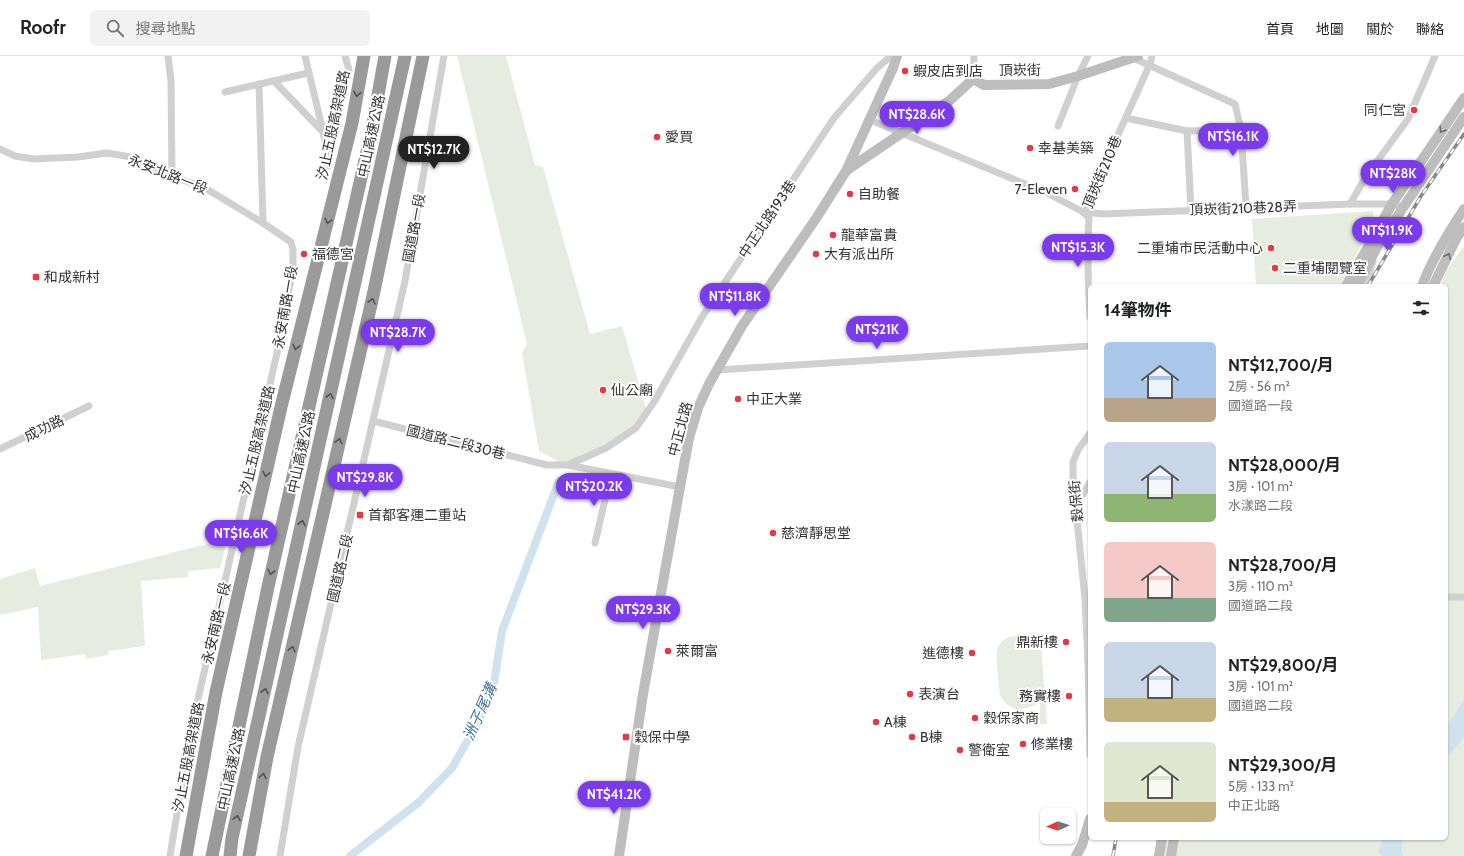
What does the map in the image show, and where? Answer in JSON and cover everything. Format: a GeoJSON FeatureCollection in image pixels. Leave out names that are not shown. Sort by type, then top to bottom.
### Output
{"type":"FeatureCollection","features":[{"type":"Feature","properties":{"kind":"highway","name":"汐止五股高架道路"},"geometry":{"type":"LineString","coordinates":[[186,856],[218,684],[281,407],[352,123],[364,56]]}},
{"type":"Feature","properties":{"kind":"highway","name":"中山高速公路"},"geometry":{"type":"LineString","coordinates":[[212,856],[268,587],[371,134],[385,56]]}},
{"type":"Feature","properties":{"kind":"highway","name":"中山高速公路"},"geometry":{"type":"LineString","coordinates":[[230,856],[234,830],[405,56]]}},
{"type":"Feature","properties":{"kind":"highway"},"geometry":{"type":"LineString","coordinates":[[249,856],[267,757],[371,304],[422,56]]}},
{"type":"Feature","properties":{"kind":"street"},"geometry":{"type":"LineString","coordinates":[[168,56],[171,81],[172,176]]}},
{"type":"Feature","properties":{"kind":"street"},"geometry":{"type":"LineString","coordinates":[[305,56],[330,166]]}},
{"type":"Feature","properties":{"kind":"street"},"geometry":{"type":"LineString","coordinates":[[345,56],[349,70]]}},
{"type":"Feature","properties":{"kind":"street","name":"國道路一段"},"geometry":{"type":"LineString","coordinates":[[405,281],[444,56]]}},
{"type":"Feature","properties":{"kind":"street","name":"中正北路193巷"},"geometry":{"type":"LineString","coordinates":[[568,465],[606,448],[636,428],[654,402],[702,317],[834,118],[877,68],[891,56]]}},
{"type":"Feature","properties":{"kind":"street","name":"中正北路"},"geometry":{"type":"LineString","coordinates":[[619,856],[640,712],[689,438],[698,408],[709,384],[742,326],[817,217],[846,171],[894,68],[897,56]]}},
{"type":"Feature","properties":{"kind":"street"},"geometry":{"type":"LineString","coordinates":[[846,171],[949,101],[973,79],[974,56]]}},
{"type":"Feature","properties":{"kind":"street"},"geometry":{"type":"LineString","coordinates":[[1058,126],[1078,76],[1088,56]]}},
{"type":"Feature","properties":{"kind":"street","name":"頂崁街210巷"},"geometry":{"type":"LineString","coordinates":[[1089,284],[1089,218],[1083,212],[1150,64],[1152,56]]}},
{"type":"Feature","properties":{"kind":"street"},"geometry":{"type":"LineString","coordinates":[[1350,204],[1365,178],[1408,119],[1435,56]]}},
{"type":"Feature","properties":{"kind":"street"},"geometry":{"type":"LineString","coordinates":[[1133,57],[1235,104],[1240,130],[1246,207]]}},
{"type":"Feature","properties":{"kind":"street","name":"頂崁街"},"geometry":{"type":"LineString","coordinates":[[973,79],[984,85],[1049,84],[1078,76],[1133,57]]}},
{"type":"Feature","properties":{"kind":"street"},"geometry":{"type":"LineString","coordinates":[[225,92],[308,73]]}},
{"type":"Feature","properties":{"kind":"street"},"geometry":{"type":"LineString","coordinates":[[274,81],[323,131]]}},
{"type":"Feature","properties":{"kind":"street"},"geometry":{"type":"LineString","coordinates":[[259,84],[263,223]]}},
{"type":"Feature","properties":{"kind":"street"},"geometry":{"type":"LineString","coordinates":[[1347,284],[1392,204],[1464,98]]}},
{"type":"Feature","properties":{"kind":"street"},"geometry":{"type":"LineString","coordinates":[[1358,284],[1378,245],[1464,117]]}},
{"type":"Feature","properties":{"kind":"street"},"geometry":{"type":"LineString","coordinates":[[1126,118],[1187,131],[1240,130]]}},
{"type":"Feature","properties":{"kind":"street"},"geometry":{"type":"LineString","coordinates":[[870,120],[1047,193],[1083,212]]}},
{"type":"Feature","properties":{"kind":"street"},"geometry":{"type":"LineString","coordinates":[[1187,131],[1191,210]]}},
{"type":"Feature","properties":{"kind":"street","name":"永安北路一段"},"geometry":{"type":"LineString","coordinates":[[0,149],[16,156],[34,159],[78,157],[107,153],[131,157],[144,166],[205,188],[263,223],[291,242],[293,250]]}},
{"type":"Feature","properties":{"kind":"street","name":"頂崁街210巷28弄"},"geometry":{"type":"LineString","coordinates":[[1083,212],[1104,214],[1246,207],[1350,204],[1392,204],[1403,207]]}},
{"type":"Feature","properties":{"kind":"street"},"geometry":{"type":"LineString","coordinates":[[1420,284],[1464,209]]}},
{"type":"Feature","properties":{"kind":"street"},"geometry":{"type":"LineString","coordinates":[[1435,284],[1456,239],[1464,227]]}},
{"type":"Feature","properties":{"kind":"street"},"geometry":{"type":"LineString","coordinates":[[1367,284],[1378,245]]}},
{"type":"Feature","properties":{"kind":"street","name":"永安南路一段"},"geometry":{"type":"LineString","coordinates":[[170,856],[190,734],[277,353],[293,268],[293,250]]}},
{"type":"Feature","properties":{"kind":"street"},"geometry":{"type":"LineString","coordinates":[[1423,284],[1426,275]]}},
{"type":"Feature","properties":{"kind":"street","name":"國道路二段"},"geometry":{"type":"LineString","coordinates":[[280,856],[298,748],[405,281]]}},
{"type":"Feature","properties":{"kind":"street"},"geometry":{"type":"LineString","coordinates":[[718,370],[1088,346]]}},
{"type":"Feature","properties":{"kind":"street","name":"成功路"},"geometry":{"type":"LineString","coordinates":[[0,449],[89,406]]}},
{"type":"Feature","properties":{"kind":"street","name":"國道路二段30巷"},"geometry":{"type":"LineString","coordinates":[[373,421],[547,465],[568,465]]}},
{"type":"Feature","properties":{"kind":"street","name":"穀保街"},"geometry":{"type":"LineString","coordinates":[[1088,436],[1078,450],[1073,462],[1085,599],[1088,665]]}},
{"type":"Feature","properties":{"kind":"street"},"geometry":{"type":"LineString","coordinates":[[568,465],[680,487]]}},
{"type":"Feature","properties":{"kind":"street"},"geometry":{"type":"LineString","coordinates":[[595,543],[611,474]]}},
{"type":"Feature","properties":{"kind":"street"},"geometry":{"type":"LineString","coordinates":[[1076,506],[1088,485]]}},
{"type":"Feature","properties":{"kind":"street"},"geometry":{"type":"LineString","coordinates":[[1448,597],[1464,597]]}},
{"type":"Feature","properties":{"kind":"street"},"geometry":{"type":"LineString","coordinates":[[1082,845],[1088,826]]}},
{"type":"Feature","properties":{"kind":"street"},"geometry":{"type":"LineString","coordinates":[[1076,856],[1088,838]]}},
{"type":"Feature","properties":{"kind":"street"},"geometry":{"type":"LineString","coordinates":[[1159,856],[1162,840]]}},
{"type":"Feature","properties":{"kind":"street"},"geometry":{"type":"LineString","coordinates":[[1171,856],[1174,840]]}},
{"type":"Feature","properties":{"kind":"shaded area"},"geometry":{"type":"Polygon","coordinates":[[[457,56],[506,56],[535,165],[543,167],[590,334],[622,326],[647,411],[618,443],[570,467],[539,451],[522,353],[527,344],[457,56]]]}},
{"type":"Feature","properties":{"kind":"shaded area"},"geometry":{"type":"Polygon","coordinates":[[[1373,211],[1374,221],[1341,284],[1256,284],[1252,219],[1373,211]]]}},
{"type":"Feature","properties":{"kind":"shaded area"},"geometry":{"type":"Polygon","coordinates":[[[1464,246],[1464,856],[1153,856],[1162,840],[1448,840],[1448,284],[1441,284],[1447,269],[1464,246]]]}},
{"type":"Feature","properties":{"kind":"shaded area"},"geometry":{"type":"Polygon","coordinates":[[[227,539],[220,568],[188,571],[188,577],[141,581],[145,646],[108,651],[108,655],[86,659],[85,654],[41,660],[38,607],[0,615],[0,579],[35,568],[40,586],[227,539]]]}},
{"type":"Feature","properties":{"kind":"shaded area"},"geometry":{"type":"Polygon","coordinates":[[[1025,634],[1037,641],[1041,646],[1047,724],[1040,724],[1040,702],[1031,707],[1018,710],[1006,703],[1000,694],[997,650],[1001,642],[1005,639],[1025,634]]]}},
{"type":"Feature","properties":{"kind":"shaded area"},"geometry":{"type":"Polygon","coordinates":[[[1033,712],[1033,722],[1014,723],[1013,713],[1033,712]]]}},
{"type":"Feature","properties":{"kind":"water"},"geometry":{"type":"Polygon","coordinates":[[[1464,700],[1464,737],[1448,757],[1448,724],[1464,700]]]}},
{"type":"Feature","properties":{"kind":"water"},"geometry":{"type":"Polygon","coordinates":[[[1382,840],[1403,840],[1401,849],[1403,856],[1381,856],[1379,851],[1382,840]]]}},
{"type":"Feature","properties":{"kind":"waterway","name":"洲子尾溝"},"geometry":{"type":"LineString","coordinates":[[350,856],[418,803],[452,768],[478,722],[493,690],[502,631],[559,481]]}},
{"type":"Feature","properties":{"kind":"railway"},"geometry":{"type":"LineString","coordinates":[[1369,284],[1421,196],[1464,134]]}},
{"type":"Feature","properties":{"kind":"railway"},"geometry":{"type":"LineString","coordinates":[[1113,856],[1116,840]]}},
{"type":"Feature","properties":{"kind":"place","name":"蝦皮店到店"},"geometry":{"type":"Point","coordinates":[905,71]}},
{"type":"Feature","properties":{"kind":"place","name":"同仁宮"},"geometry":{"type":"Point","coordinates":[1414,110]}},
{"type":"Feature","properties":{"kind":"place","name":"愛買"},"geometry":{"type":"Point","coordinates":[657,137]}},
{"type":"Feature","properties":{"kind":"place","name":"幸基美築"},"geometry":{"type":"Point","coordinates":[1030,148]}},
{"type":"Feature","properties":{"kind":"place","name":"7-Eleven"},"geometry":{"type":"Point","coordinates":[1075,189]}},
{"type":"Feature","properties":{"kind":"place","name":"自助餐"},"geometry":{"type":"Point","coordinates":[850,194]}},
{"type":"Feature","properties":{"kind":"place","name":"龍華富貴"},"geometry":{"type":"Point","coordinates":[833,235]}},
{"type":"Feature","properties":{"kind":"place","name":"二重埔市民活動中心"},"geometry":{"type":"Point","coordinates":[1271,248]}},
{"type":"Feature","properties":{"kind":"place","name":"福德宮"},"geometry":{"type":"Point","coordinates":[304,254]}},
{"type":"Feature","properties":{"kind":"place","name":"大有派出所"},"geometry":{"type":"Point","coordinates":[816,254]}},
{"type":"Feature","properties":{"kind":"place","name":"二重埔閱覽室"},"geometry":{"type":"Point","coordinates":[1275,268]}},
{"type":"Feature","properties":{"kind":"place","name":"和成新村"},"geometry":{"type":"Point","coordinates":[36,277]}},
{"type":"Feature","properties":{"kind":"place","name":"仙公廟"},"geometry":{"type":"Point","coordinates":[603,390]}},
{"type":"Feature","properties":{"kind":"place","name":"中正大業"},"geometry":{"type":"Point","coordinates":[738,399]}},
{"type":"Feature","properties":{"kind":"place","name":"首都客運二重站"},"geometry":{"type":"Point","coordinates":[360,515]}},
{"type":"Feature","properties":{"kind":"place","name":"慈濟靜思堂"},"geometry":{"type":"Point","coordinates":[773,533]}},
{"type":"Feature","properties":{"kind":"place","name":"鼎新樓"},"geometry":{"type":"Point","coordinates":[1066,642]}},
{"type":"Feature","properties":{"kind":"place","name":"萊爾富"},"geometry":{"type":"Point","coordinates":[668,651]}},
{"type":"Feature","properties":{"kind":"place","name":"進德樓"},"geometry":{"type":"Point","coordinates":[972,653]}},
{"type":"Feature","properties":{"kind":"place","name":"表演台"},"geometry":{"type":"Point","coordinates":[910,694]}},
{"type":"Feature","properties":{"kind":"place","name":"務實樓"},"geometry":{"type":"Point","coordinates":[1069,696]}},
{"type":"Feature","properties":{"kind":"place","name":"穀保家商"},"geometry":{"type":"Point","coordinates":[975,718]}},
{"type":"Feature","properties":{"kind":"place","name":"A棟"},"geometry":{"type":"Point","coordinates":[876,722]}},
{"type":"Feature","properties":{"kind":"place","name":"穀保中學"},"geometry":{"type":"Point","coordinates":[626,737]}},
{"type":"Feature","properties":{"kind":"place","name":"B棟"},"geometry":{"type":"Point","coordinates":[912,737]}},
{"type":"Feature","properties":{"kind":"place","name":"修業樓"},"geometry":{"type":"Point","coordinates":[1023,744]}},
{"type":"Feature","properties":{"kind":"place","name":"警衛室"},"geometry":{"type":"Point","coordinates":[960,750]}}]}
